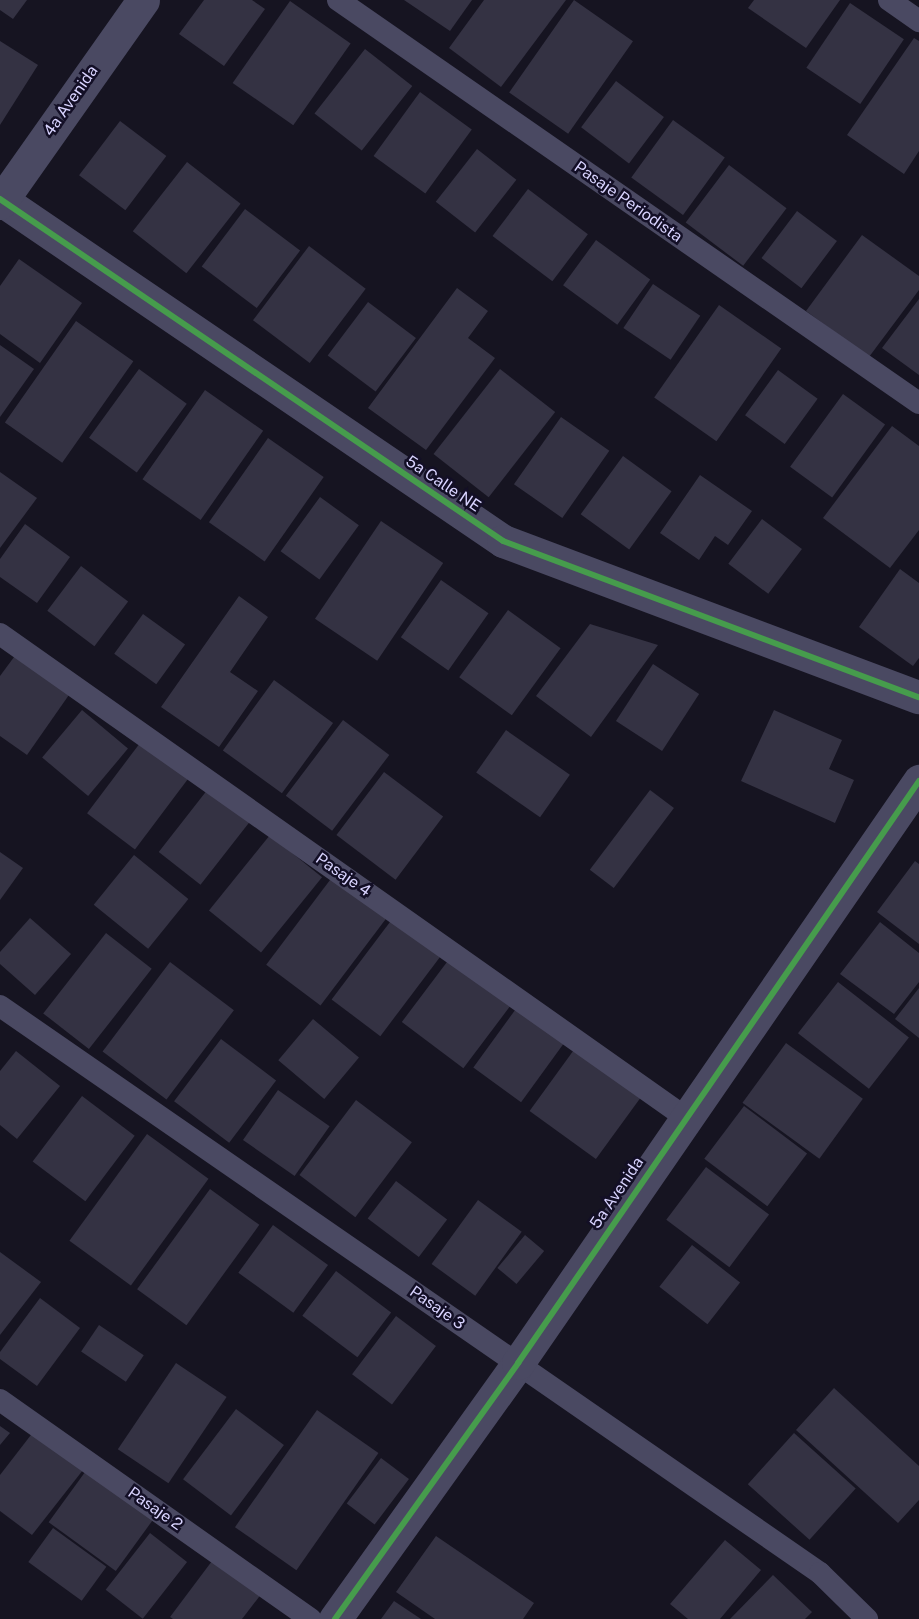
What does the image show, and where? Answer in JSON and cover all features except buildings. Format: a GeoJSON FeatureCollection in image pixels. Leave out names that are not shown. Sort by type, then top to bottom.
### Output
{"type":"FeatureCollection","features":[{"type":"Feature","properties":{"kind":"street","name":"4a Avenida"},"geometry":{"type":"LineString","coordinates":[[1,201],[143,0]]}},
{"type":"Feature","properties":{"kind":"street","name":"5a Calle NE"},"geometry":{"type":"LineString","coordinates":[[1,201],[504,541],[919,697]]}},
{"type":"Feature","properties":{"kind":"street","name":"5a Avenida"},"geometry":{"type":"LineString","coordinates":[[335,1619],[518,1363],[685,1117],[919,782]]}},
{"type":"Feature","properties":{"kind":"lane","name":"Pasaje Periodista"},"geometry":{"type":"LineString","coordinates":[[338,0],[919,403]]}},
{"type":"Feature","properties":{"kind":"lane"},"geometry":{"type":"LineString","coordinates":[[889,0],[919,21]]}},
{"type":"Feature","properties":{"kind":"lane","name":"Pasaje 4"},"geometry":{"type":"LineString","coordinates":[[0,634],[685,1117]]}},
{"type":"Feature","properties":{"kind":"lane","name":"Pasaje 3"},"geometry":{"type":"LineString","coordinates":[[0,1006],[820,1573],[867,1619]]}},
{"type":"Feature","properties":{"kind":"lane","name":"Pasaje 2"},"geometry":{"type":"LineString","coordinates":[[0,1400],[310,1619]]}},
{"type":"Feature","properties":{"kind":"cycle path"},"geometry":{"type":"LineString","coordinates":[[0,199],[503,541],[919,697]]}},
{"type":"Feature","properties":{"kind":"cycle path"},"geometry":{"type":"LineString","coordinates":[[335,1619],[518,1363],[919,781]]}}]}
